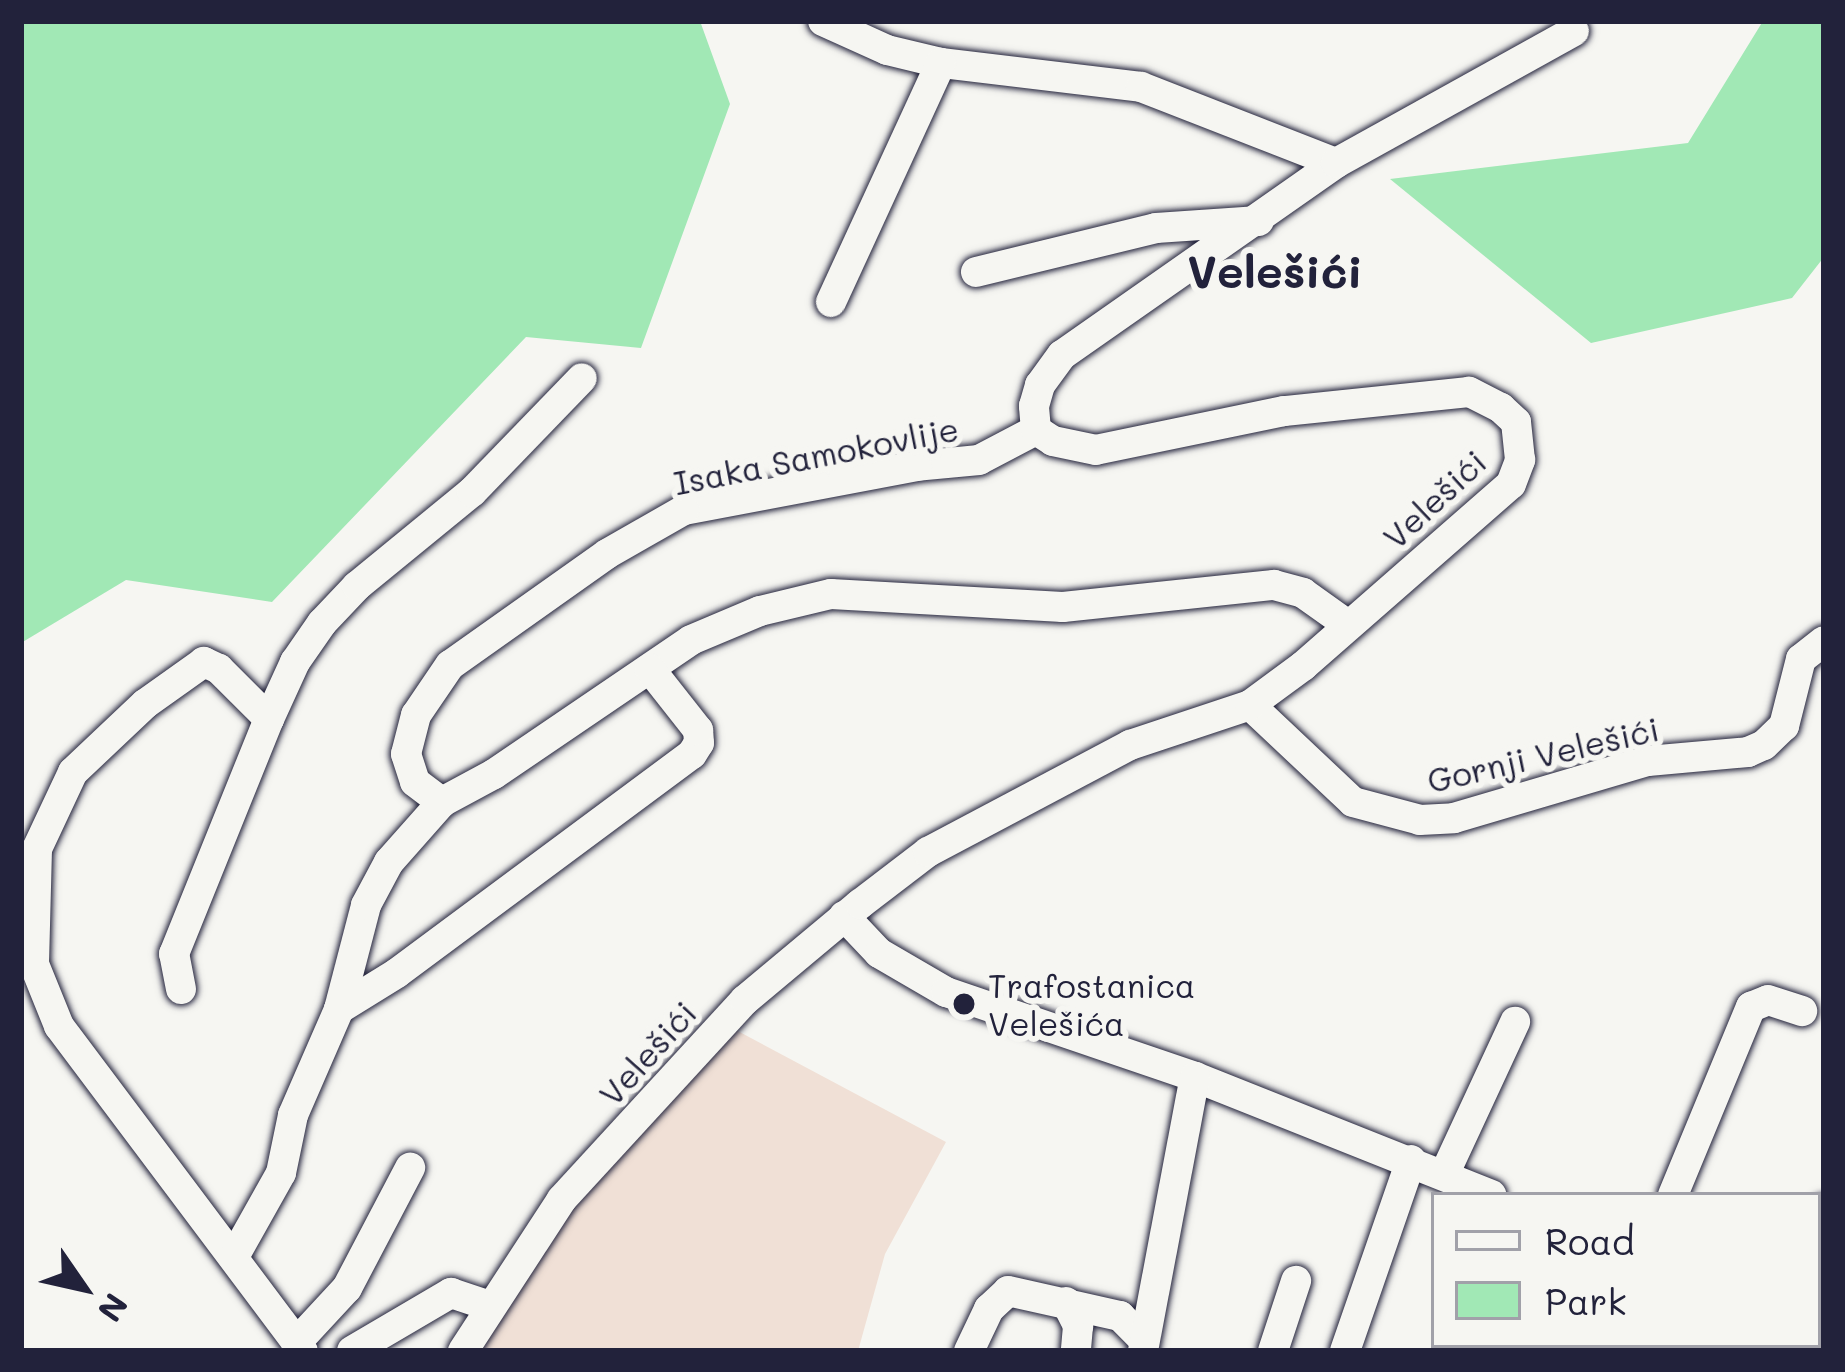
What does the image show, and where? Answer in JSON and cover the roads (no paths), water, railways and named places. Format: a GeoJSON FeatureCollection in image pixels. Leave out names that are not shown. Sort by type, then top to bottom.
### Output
{"type":"FeatureCollection","features":[{"type":"Feature","properties":{"kind":"street"},"geometry":{"type":"LineString","coordinates":[[824,21],[887,50],[941,64],[1141,87],[1336,163]]}},
{"type":"Feature","properties":{"kind":"street"},"geometry":{"type":"LineString","coordinates":[[1036,430],[1034,406],[1040,385],[1062,356],[1336,163],[1574,31]]}},
{"type":"Feature","properties":{"kind":"street"},"geometry":{"type":"LineString","coordinates":[[831,302],[941,64]]}},
{"type":"Feature","properties":{"kind":"street"},"geometry":{"type":"LineString","coordinates":[[976,272],[1156,228],[1258,221]]}},
{"type":"Feature","properties":{"kind":"street"},"geometry":{"type":"LineString","coordinates":[[181,989],[174,954],[295,662],[322,623],[357,586],[472,492],[582,378]]}},
{"type":"Feature","properties":{"kind":"street","name":"Velešići"},"geometry":{"type":"LineString","coordinates":[[463,1351],[577,1182],[745,1000],[844,916],[928,852],[1130,745],[1250,705],[1511,484],[1520,460],[1516,422],[1501,408],[1469,392],[1412,394],[1215,422],[1096,450],[1053,441],[1036,430]]}},
{"type":"Feature","properties":{"kind":"street","name":"Isaka Samokovlije"},"geometry":{"type":"LineString","coordinates":[[442,802],[415,782],[406,754],[416,715],[450,665],[607,554],[684,510],[917,466],[979,460],[1036,430]]}},
{"type":"Feature","properties":{"kind":"street"},"geometry":{"type":"LineString","coordinates":[[235,1255],[280,1173],[293,1115],[339,1009],[365,905],[389,862],[442,802],[494,774],[691,640],[760,611],[831,594],[1063,607],[1274,585],[1303,593],[1348,625]]}},
{"type":"Feature","properties":{"kind":"street","name":"Gornji Velešići"},"geometry":{"type":"LineString","coordinates":[[1250,705],[1327,783],[1353,802],[1420,820],[1454,818],[1648,761],[1748,752],[1764,745],[1784,726],[1801,659],[1824,640]]}},
{"type":"Feature","properties":{"kind":"street"},"geometry":{"type":"LineString","coordinates":[[269,719],[220,670],[204,662],[187,669],[73,772],[37,849],[34,964],[59,1026],[235,1255],[299,1347],[347,1288],[410,1168]]}},
{"type":"Feature","properties":{"kind":"street"},"geometry":{"type":"LineString","coordinates":[[339,1009],[397,974],[692,754],[699,742],[698,730],[650,669]]}},
{"type":"Feature","properties":{"kind":"street"},"geometry":{"type":"LineString","coordinates":[[844,916],[880,952],[946,992],[1195,1077],[1484,1192]]}},
{"type":"Feature","properties":{"kind":"street"},"geometry":{"type":"LineString","coordinates":[[1674,1192],[1751,1007],[1768,1000],[1802,1011]]}},
{"type":"Feature","properties":{"kind":"street"},"geometry":{"type":"LineString","coordinates":[[1444,1174],[1515,1022]]}},
{"type":"Feature","properties":{"kind":"street"},"geometry":{"type":"LineString","coordinates":[[1144,1345],[1195,1077]]}},
{"type":"Feature","properties":{"kind":"street"},"geometry":{"type":"LineString","coordinates":[[1345,1351],[1411,1160]]}},
{"type":"Feature","properties":{"kind":"street"},"geometry":{"type":"LineString","coordinates":[[1273,1351],[1296,1281]]}},
{"type":"Feature","properties":{"kind":"street"},"geometry":{"type":"LineString","coordinates":[[969,1351],[989,1309],[1008,1291],[1129,1320],[1144,1345]]}},
{"type":"Feature","properties":{"kind":"street"},"geometry":{"type":"LineString","coordinates":[[352,1351],[451,1293],[490,1306]]}},
{"type":"Feature","properties":{"kind":"street"},"geometry":{"type":"LineString","coordinates":[[1066,1302],[1078,1326],[1076,1351]]}},
{"type":"Feature","properties":{"kind":"place","name":"Trafostanica Velešića"},"geometry":{"type":"Point","coordinates":[964,1004]}},
{"type":"Feature","properties":{"kind":"district","name":"Velešići"},"geometry":{"type":"Point","coordinates":[1275,271]}}]}
